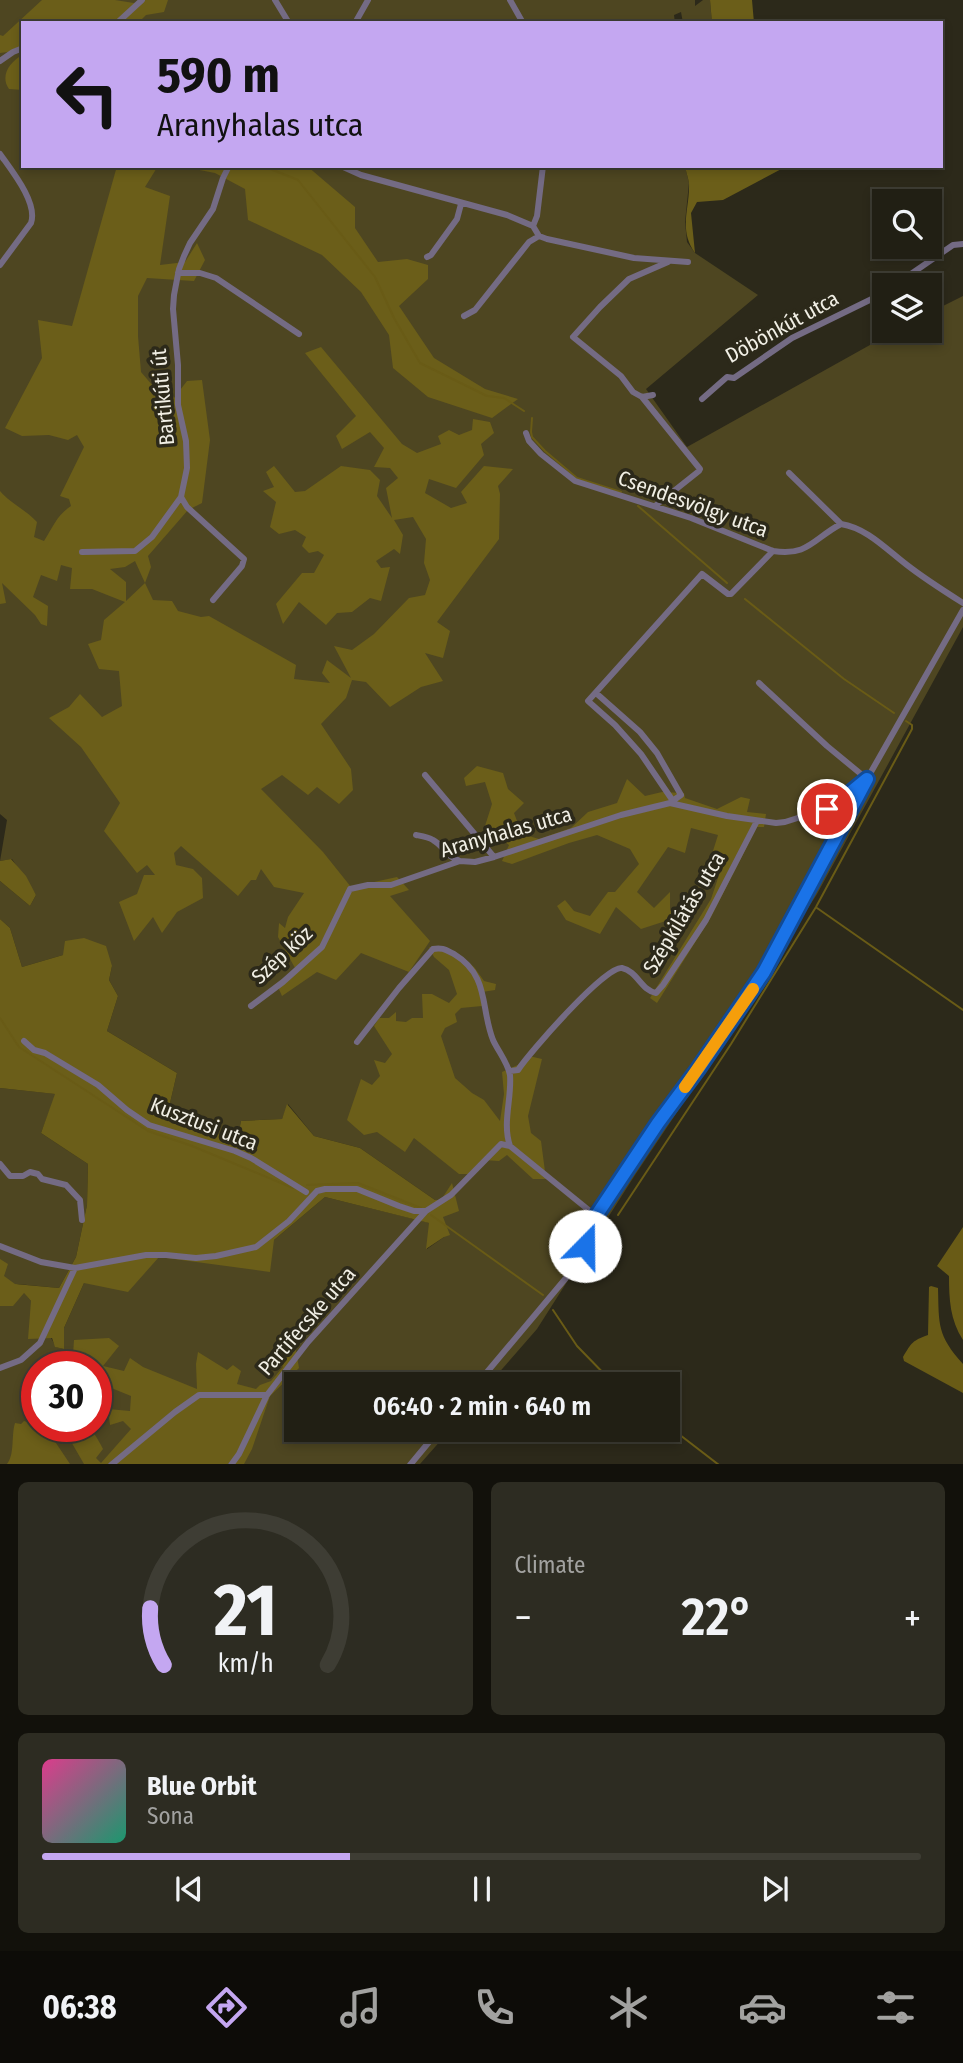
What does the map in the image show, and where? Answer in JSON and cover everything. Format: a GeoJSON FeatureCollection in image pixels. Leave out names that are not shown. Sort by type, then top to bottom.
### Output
{"type":"FeatureCollection","features":[{"type":"Feature","properties":{"kind":"street"},"geometry":{"type":"LineString","coordinates":[[119,21],[142,0]]}},
{"type":"Feature","properties":{"kind":"street"},"geometry":{"type":"LineString","coordinates":[[275,0],[288,21]]}},
{"type":"Feature","properties":{"kind":"street"},"geometry":{"type":"LineString","coordinates":[[356,21],[368,0]]}},
{"type":"Feature","properties":{"kind":"street"},"geometry":{"type":"LineString","coordinates":[[510,0],[522,21]]}},
{"type":"Feature","properties":{"kind":"street"},"geometry":{"type":"LineString","coordinates":[[0,61],[21,49]]}},
{"type":"Feature","properties":{"kind":"street"},"geometry":{"type":"LineString","coordinates":[[0,154],[28,198],[34,215],[0,265]]}},
{"type":"Feature","properties":{"kind":"street","name":"Bartikúti út"},"geometry":{"type":"LineString","coordinates":[[181,497],[187,468],[186,441],[178,405],[173,309],[178,273],[190,243],[213,209],[228,168]]}},
{"type":"Feature","properties":{"kind":"street"},"geometry":{"type":"LineString","coordinates":[[345,168],[361,175],[507,215],[533,226],[539,236]]}},
{"type":"Feature","properties":{"kind":"street"},"geometry":{"type":"LineString","coordinates":[[533,226],[543,168]]}},
{"type":"Feature","properties":{"kind":"street"},"geometry":{"type":"LineString","coordinates":[[427,257],[457,219],[461,204]]}},
{"type":"Feature","properties":{"kind":"street"},"geometry":{"type":"LineString","coordinates":[[464,316],[475,310],[529,242],[539,236],[634,258],[688,262]]}},
{"type":"Feature","properties":{"kind":"street"},"geometry":{"type":"LineString","coordinates":[[912,273],[953,245],[963,244]]}},
{"type":"Feature","properties":{"kind":"street"},"geometry":{"type":"LineString","coordinates":[[655,506],[700,469],[642,397],[573,337],[629,279],[669,262]]}},
{"type":"Feature","properties":{"kind":"street"},"geometry":{"type":"LineString","coordinates":[[178,273],[200,273],[216,278],[299,334]]}},
{"type":"Feature","properties":{"kind":"street","name":"Döbönkút utca"},"geometry":{"type":"LineString","coordinates":[[702,400],[727,377],[734,378],[792,338],[872,299]]}},
{"type":"Feature","properties":{"kind":"street"},"geometry":{"type":"LineString","coordinates":[[642,397],[653,395]]}},
{"type":"Feature","properties":{"kind":"street","name":"Csendesvölgy utca"},"geometry":{"type":"LineString","coordinates":[[526,433],[529,441],[541,454],[575,481],[713,526],[773,551],[799,551],[841,524]]}},
{"type":"Feature","properties":{"kind":"street"},"geometry":{"type":"LineString","coordinates":[[789,473],[841,524],[858,528],[963,603]]}},
{"type":"Feature","properties":{"kind":"street"},"geometry":{"type":"LineString","coordinates":[[82,552],[135,551],[152,537],[181,497],[187,507],[244,559],[242,566],[213,600]]}},
{"type":"Feature","properties":{"kind":"street"},"geometry":{"type":"LineString","coordinates":[[596,693],[640,732],[657,753],[681,795],[671,802],[642,754],[588,701],[702,574],[731,594],[773,551]]}},
{"type":"Feature","properties":{"kind":"street"},"geometry":{"type":"LineString","coordinates":[[487,1372],[571,1272],[585,1246],[596,1216],[764,972],[867,779],[963,610]]}},
{"type":"Feature","properties":{"kind":"street"},"geometry":{"type":"LineString","coordinates":[[759,683],[867,779]]}},
{"type":"Feature","properties":{"kind":"street"},"geometry":{"type":"LineString","coordinates":[[425,775],[494,858]]}},
{"type":"Feature","properties":{"kind":"street","name":"Aranyhalas utca"},"geometry":{"type":"LineString","coordinates":[[350,890],[368,885],[391,885],[460,861],[475,862],[494,858],[621,815],[671,802],[757,821],[785,822],[827,809],[867,779]]}},
{"type":"Feature","properties":{"kind":"street","name":"Szépkilátás utca"},"geometry":{"type":"LineString","coordinates":[[510,1071],[518,1070],[548,1032],[616,968],[629,971],[649,991],[656,993],[706,920],[757,821]]}},
{"type":"Feature","properties":{"kind":"street"},"geometry":{"type":"LineString","coordinates":[[416,835],[430,838],[447,855],[460,861]]}},
{"type":"Feature","properties":{"kind":"street","name":"Szép köz"},"geometry":{"type":"LineString","coordinates":[[251,1006],[284,982],[322,947],[350,890]]}},
{"type":"Feature","properties":{"kind":"street"},"geometry":{"type":"LineString","coordinates":[[357,1042],[433,949],[440,948],[465,961],[478,978],[493,1038],[510,1071],[507,1125],[510,1146]]}},
{"type":"Feature","properties":{"kind":"street","name":"Kusztusi utca"},"geometry":{"type":"LineString","coordinates":[[24,1041],[34,1050],[45,1053],[98,1085],[143,1121],[251,1158],[306,1192]]}},
{"type":"Feature","properties":{"kind":"street"},"geometry":{"type":"LineString","coordinates":[[0,1247],[41,1262],[75,1268],[146,1255],[196,1258],[216,1256],[256,1247],[289,1221],[317,1191],[325,1189],[357,1189],[399,1206],[426,1211],[451,1195],[501,1144],[510,1146],[596,1216]]}},
{"type":"Feature","properties":{"kind":"street"},"geometry":{"type":"LineString","coordinates":[[0,1164],[10,1176],[23,1176],[30,1172],[38,1174],[42,1179],[66,1185],[80,1200],[82,1220]]}},
{"type":"Feature","properties":{"kind":"street","name":"Partifecske utca"},"geometry":{"type":"LineString","coordinates":[[232,1464],[267,1395],[308,1342],[426,1211]]}},
{"type":"Feature","properties":{"kind":"street"},"geometry":{"type":"LineString","coordinates":[[0,1368],[21,1360],[40,1343],[75,1268]]}},
{"type":"Feature","properties":{"kind":"street"},"geometry":{"type":"LineString","coordinates":[[112,1464],[199,1395],[267,1395]]}},
{"type":"Feature","properties":{"kind":"street"},"geometry":{"type":"LineString","coordinates":[[411,1464],[429,1442]]}},
{"type":"Feature","properties":{"kind":"shaded area"},"geometry":{"type":"Polygon","coordinates":[[[0,0],[695,0],[695,6],[703,0],[710,0],[712,21],[683,21],[681,12],[674,15],[675,21],[21,21],[21,168],[685,168],[689,183],[685,222],[687,242],[695,253],[758,295],[646,389],[687,447],[873,343],[942,343],[942,306],[963,296],[963,627],[817,894],[537,1329],[499,1372],[284,1372],[284,1442],[439,1442],[420,1464],[0,1464],[0,1088],[56,1094],[41,1133],[88,1164],[87,1205],[76,1257],[59,1288],[17,1284],[31,1301],[56,1347],[64,1349],[64,1328],[84,1283],[159,1257],[274,1240],[325,1197],[430,1223],[427,1249],[444,1237],[443,1217],[452,1184],[441,1201],[435,1200],[360,1148],[314,1136],[288,1104],[282,1119],[241,1121],[238,1136],[217,1134],[167,1116],[177,1073],[107,1031],[118,996],[109,980],[112,966],[63,955],[22,967],[10,928],[0,919],[0,881],[30,906],[36,895],[12,859],[0,861],[7,820],[0,814],[0,0]]]}},
{"type":"Feature","properties":{"kind":"shaded area"},"geometry":{"type":"Polygon","coordinates":[[[42,0],[115,0],[140,4],[145,0],[168,0],[164,12],[146,15],[140,21],[21,21],[21,50],[0,53],[0,35],[3,36],[42,0]]]}},
{"type":"Feature","properties":{"kind":"shaded area"},"geometry":{"type":"Polygon","coordinates":[[[710,0],[752,0],[754,21],[712,21],[710,0]]]}},
{"type":"Feature","properties":{"kind":"shaded area"},"geometry":{"type":"Polygon","coordinates":[[[21,56],[21,90],[9,89],[6,84],[7,70],[21,56]]]}},
{"type":"Feature","properties":{"kind":"shaded area"},"geometry":{"type":"Polygon","coordinates":[[[116,168],[157,168],[145,187],[170,196],[160,265],[185,262],[197,243],[205,260],[194,281],[147,278],[138,296],[141,372],[159,393],[174,398],[187,381],[202,380],[210,440],[202,503],[188,510],[148,556],[151,567],[145,583],[153,600],[172,601],[178,611],[201,617],[209,616],[296,665],[294,679],[330,683],[322,673],[327,660],[351,678],[334,646],[352,650],[374,634],[409,598],[425,595],[430,580],[424,563],[426,539],[413,517],[394,520],[403,535],[400,554],[394,549],[376,561],[381,568],[390,567],[381,601],[370,598],[352,612],[337,613],[326,625],[299,602],[283,624],[276,604],[302,573],[314,573],[324,555],[318,551],[309,553],[302,546],[306,537],[295,530],[279,534],[270,527],[276,502],[263,491],[274,487],[266,472],[274,466],[295,492],[305,491],[341,466],[370,470],[380,480],[377,496],[392,518],[386,488],[398,478],[390,468],[374,467],[384,448],[370,432],[342,449],[336,436],[356,416],[305,353],[321,347],[402,444],[417,453],[441,444],[438,436],[449,430],[459,435],[472,430],[473,419],[490,422],[494,433],[481,444],[484,455],[456,488],[429,479],[425,493],[451,508],[467,503],[461,492],[484,466],[513,469],[498,486],[499,539],[437,622],[450,631],[443,658],[425,653],[443,681],[421,687],[390,707],[366,682],[352,680],[346,698],[321,724],[351,769],[353,790],[339,804],[317,787],[308,795],[282,775],[261,789],[323,852],[351,887],[397,877],[409,890],[390,896],[430,941],[409,972],[361,953],[336,980],[317,972],[282,996],[277,985],[295,968],[278,937],[279,923],[285,928],[288,917],[304,893],[274,887],[261,869],[256,880],[251,880],[238,896],[181,846],[174,853],[176,865],[193,869],[202,878],[203,898],[177,912],[162,933],[153,917],[134,941],[119,902],[137,894],[144,875],[155,875],[147,865],[137,873],[104,831],[120,803],[81,747],[49,718],[69,707],[80,694],[102,717],[122,706],[119,671],[99,669],[88,644],[101,640],[104,620],[125,602],[92,589],[70,589],[72,568],[61,565],[57,581],[41,575],[33,597],[48,606],[47,626],[41,624],[2,583],[6,603],[0,604],[0,491],[37,522],[34,537],[44,541],[59,517],[71,506],[69,499],[60,496],[84,447],[77,435],[68,440],[49,435],[22,436],[5,428],[42,358],[38,320],[72,326],[116,168]],[[135,561],[125,567],[110,569],[126,582],[126,601],[145,583],[135,561]]]}},
{"type":"Feature","properties":{"kind":"shaded area"},"geometry":{"type":"Polygon","coordinates":[[[189,168],[309,168],[355,207],[355,228],[378,262],[407,259],[428,265],[428,279],[399,306],[434,358],[485,389],[518,399],[492,418],[428,397],[393,368],[389,335],[361,292],[322,255],[248,220],[245,189],[215,173],[189,168]]]}},
{"type":"Feature","properties":{"kind":"shaded area"},"geometry":{"type":"Polygon","coordinates":[[[685,168],[783,168],[723,200],[697,202],[691,213],[695,253],[686,227],[689,183],[685,168]]]}},
{"type":"Feature","properties":{"kind":"shaded area"},"geometry":{"type":"Polygon","coordinates":[[[477,766],[503,773],[508,789],[524,803],[514,813],[522,834],[539,839],[571,828],[588,812],[617,803],[627,779],[645,796],[662,792],[684,793],[685,798],[717,809],[741,797],[750,799],[747,812],[766,814],[764,827],[757,827],[711,917],[657,1003],[650,998],[711,899],[724,860],[712,854],[718,835],[691,828],[685,853],[668,847],[637,892],[654,908],[670,892],[670,910],[678,917],[641,929],[616,907],[600,934],[566,920],[557,906],[565,900],[574,911],[590,916],[608,892],[615,892],[639,864],[630,849],[597,835],[512,864],[502,861],[509,845],[485,826],[492,804],[485,782],[466,786],[464,778],[477,766]]]}},
{"type":"Feature","properties":{"kind":"shaded area"},"geometry":{"type":"Polygon","coordinates":[[[11,859],[26,876],[36,895],[30,906],[0,881],[0,861],[11,859]]]}},
{"type":"Feature","properties":{"kind":"shaded area"},"geometry":{"type":"Polygon","coordinates":[[[0,919],[10,928],[22,967],[63,955],[65,941],[84,938],[106,946],[112,966],[109,980],[118,996],[107,1031],[177,1073],[167,1116],[217,1134],[238,1136],[241,1121],[282,1119],[287,1104],[314,1136],[360,1148],[435,1200],[441,1200],[452,1183],[459,1211],[443,1217],[450,1235],[426,1249],[429,1223],[325,1197],[274,1240],[270,1272],[159,1257],[128,1292],[84,1283],[64,1328],[64,1349],[55,1347],[52,1338],[28,1339],[31,1301],[24,1293],[13,1306],[0,1306],[0,1259],[8,1264],[4,1276],[15,1284],[59,1288],[76,1257],[87,1205],[88,1164],[41,1133],[55,1094],[0,1088],[0,919]]]}},
{"type":"Feature","properties":{"kind":"shaded area"},"geometry":{"type":"Polygon","coordinates":[[[429,947],[456,952],[474,967],[484,981],[496,984],[495,990],[482,992],[482,1006],[461,1008],[455,1014],[457,1022],[445,1028],[441,1036],[455,1078],[484,1100],[500,1121],[504,1094],[502,1072],[520,1064],[529,1056],[542,1059],[528,1116],[531,1133],[541,1141],[546,1179],[533,1179],[507,1155],[499,1161],[483,1160],[468,1174],[459,1174],[414,1138],[405,1152],[377,1132],[364,1135],[347,1120],[361,1079],[372,1085],[380,1076],[374,1060],[385,1063],[392,1054],[374,1026],[379,1018],[389,1018],[396,1012],[396,1021],[423,1018],[422,994],[432,994],[449,1003],[457,994],[449,970],[434,957],[429,947]]]}},
{"type":"Feature","properties":{"kind":"shaded area"},"geometry":{"type":"Polygon","coordinates":[[[963,1227],[963,1340],[951,1309],[949,1276],[937,1266],[963,1227]]]}},
{"type":"Feature","properties":{"kind":"shaded area"},"geometry":{"type":"Polygon","coordinates":[[[931,1286],[938,1288],[939,1321],[944,1337],[963,1364],[963,1393],[904,1361],[903,1357],[911,1345],[928,1335],[931,1286]]]}},
{"type":"Feature","properties":{"kind":"shaded area"},"geometry":{"type":"Polygon","coordinates":[[[109,1338],[119,1346],[112,1355],[112,1351],[73,1351],[74,1340],[109,1338]]]}},
{"type":"Feature","properties":{"kind":"shaded area"},"geometry":{"type":"Polygon","coordinates":[[[295,1344],[299,1368],[295,1372],[284,1372],[284,1382],[270,1396],[252,1449],[244,1464],[84,1464],[71,1442],[99,1442],[103,1449],[96,1458],[101,1463],[131,1429],[123,1421],[112,1424],[112,1409],[130,1411],[131,1396],[112,1388],[112,1368],[124,1371],[130,1358],[143,1367],[197,1389],[198,1352],[227,1370],[233,1365],[241,1371],[237,1384],[256,1389],[271,1381],[283,1367],[281,1364],[295,1344]]]}},
{"type":"Feature","properties":{"kind":"shaded area"},"geometry":{"type":"Polygon","coordinates":[[[15,1423],[21,1424],[21,1442],[55,1442],[70,1464],[7,1464],[11,1455],[15,1423]]]}},
{"type":"Feature","properties":{"kind":"waterway"},"geometry":{"type":"LineString","coordinates":[[268,168],[298,180],[375,277],[394,318],[420,363],[487,396],[504,398],[524,411]]}},
{"type":"Feature","properties":{"kind":"waterway"},"geometry":{"type":"LineString","coordinates":[[532,418],[532,437],[577,478],[621,492]]}},
{"type":"Feature","properties":{"kind":"waterway"},"geometry":{"type":"LineString","coordinates":[[638,506],[727,583]]}},
{"type":"Feature","properties":{"kind":"waterway"},"geometry":{"type":"LineString","coordinates":[[745,599],[844,679],[894,713]]}},
{"type":"Feature","properties":{"kind":"waterway"},"geometry":{"type":"LineString","coordinates":[[618,1215],[731,1044],[816,907],[912,729],[912,725],[906,721]]}},
{"type":"Feature","properties":{"kind":"waterway"},"geometry":{"type":"LineString","coordinates":[[817,908],[963,1010]]}},
{"type":"Feature","properties":{"kind":"waterway"},"geometry":{"type":"LineString","coordinates":[[0,1018],[19,1047],[148,1131],[192,1146],[293,1188]]}},
{"type":"Feature","properties":{"kind":"waterway"},"geometry":{"type":"LineString","coordinates":[[307,1185],[358,1183],[421,1208]]}},
{"type":"Feature","properties":{"kind":"waterway"},"geometry":{"type":"LineString","coordinates":[[431,1215],[543,1295]]}},
{"type":"Feature","properties":{"kind":"waterway"},"geometry":{"type":"LineString","coordinates":[[553,1310],[577,1346],[602,1372]]}},
{"type":"Feature","properties":{"kind":"waterway"},"geometry":{"type":"LineString","coordinates":[[680,1435],[718,1464]]}},
{"type":"Feature","properties":{"kind":"slow traffic"},"geometry":{"type":"LineString","coordinates":[[685,1087],[753,989]]}},
{"type":"Feature","properties":{"kind":"route"},"geometry":{"type":"LineString","coordinates":[[585,1246],[596,1216],[764,972],[867,779],[827,809]]}}]}
